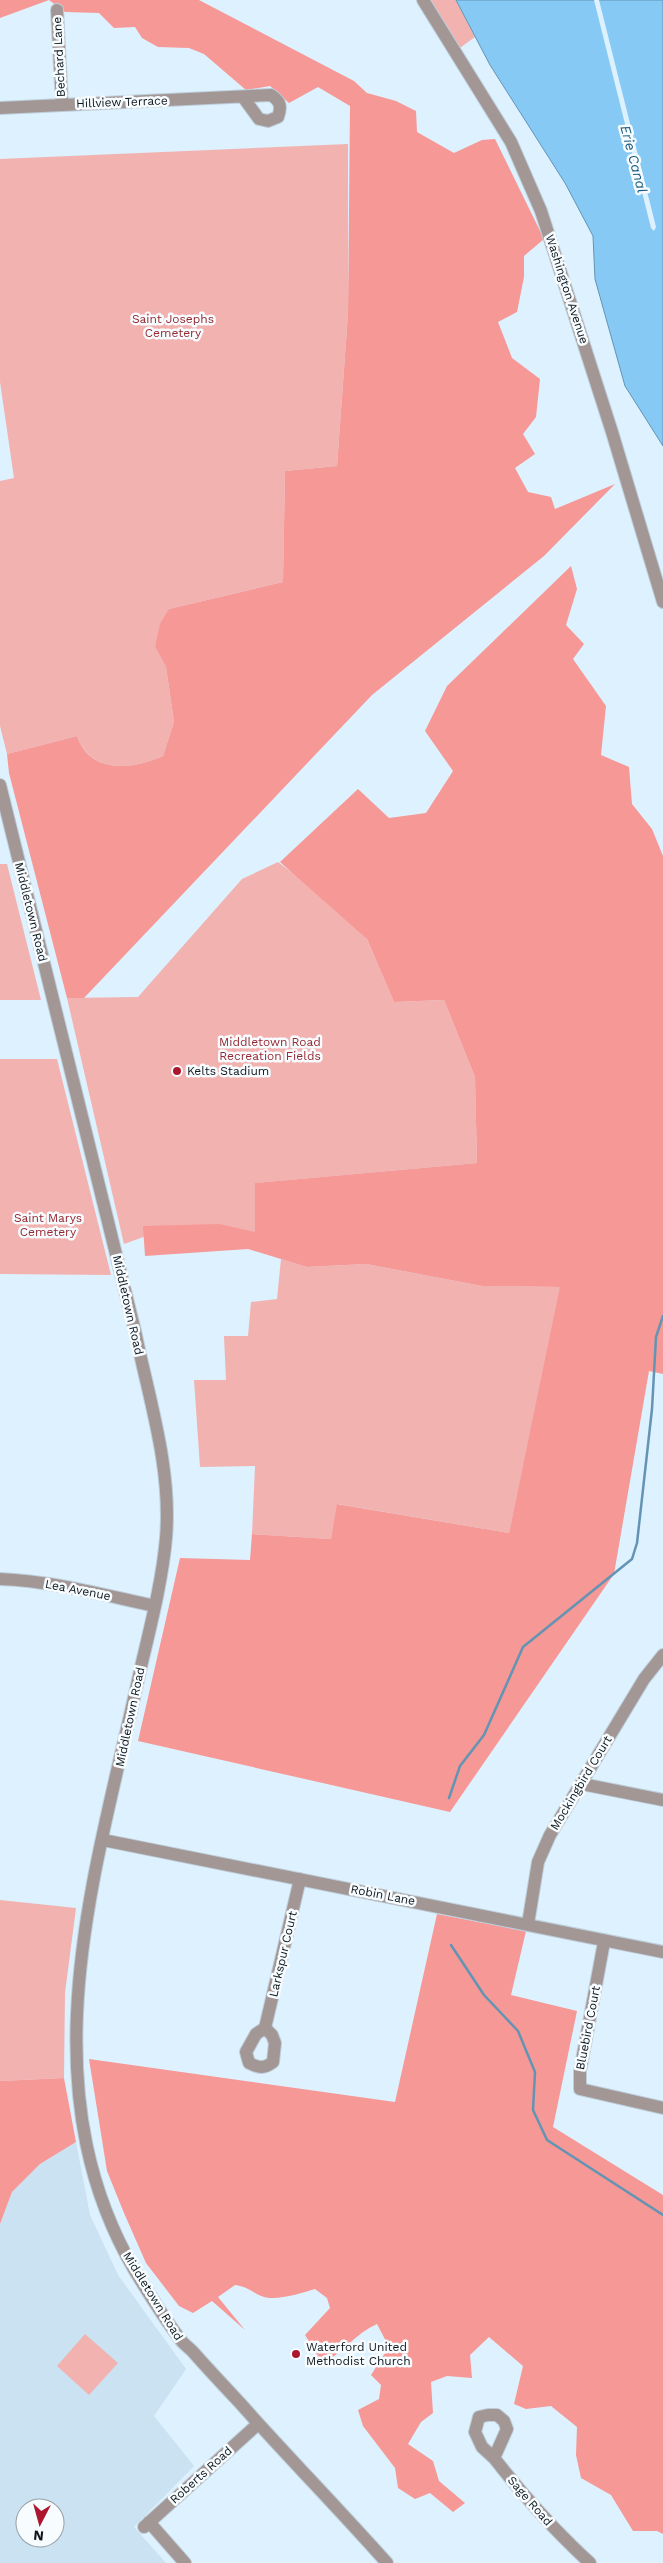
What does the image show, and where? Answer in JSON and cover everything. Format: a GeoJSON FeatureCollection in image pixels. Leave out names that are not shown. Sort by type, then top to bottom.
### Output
{"type":"FeatureCollection","features":[{"type":"Feature","properties":{"kind":"street","name":"Washington Avenue"},"geometry":{"type":"LineString","coordinates":[[424,0],[511,142],[541,211],[663,600]]}},
{"type":"Feature","properties":{"kind":"street","name":"Bechard Lane"},"geometry":{"type":"LineString","coordinates":[[57,10],[62,104]]}},
{"type":"Feature","properties":{"kind":"street","name":"Hillview Terrace"},"geometry":{"type":"LineString","coordinates":[[0,108],[243,97]]}},
{"type":"Feature","properties":{"kind":"street","name":"Middletown Road"},"geometry":{"type":"LineString","coordinates":[[0,785],[156,1422],[167,1512],[166,1540],[155,1606],[92,1894],[76,2001],[75,2051],[78,2089],[87,2147],[97,2186],[118,2238],[135,2270],[182,2343],[386,2563]]}},
{"type":"Feature","properties":{"kind":"street","name":"Lea Avenue"},"geometry":{"type":"LineString","coordinates":[[0,1579],[24,1580],[155,1606]]}},
{"type":"Feature","properties":{"kind":"street","name":"Mockingbird Court"},"geometry":{"type":"LineString","coordinates":[[528,1924],[542,1850],[644,1678],[663,1655]]}},
{"type":"Feature","properties":{"kind":"street"},"geometry":{"type":"LineString","coordinates":[[582,1784],[663,1800]]}},
{"type":"Feature","properties":{"kind":"street","name":"Robin Lane"},"geometry":{"type":"LineString","coordinates":[[103,1840],[528,1924],[604,1942],[663,1952]]}},
{"type":"Feature","properties":{"kind":"street","name":"Larkspur Court"},"geometry":{"type":"LineString","coordinates":[[265,2028],[300,1879]]}},
{"type":"Feature","properties":{"kind":"street","name":"Bluebird Court"},"geometry":{"type":"LineString","coordinates":[[604,1942],[580,2071],[580,2089],[663,2108]]}},
{"type":"Feature","properties":{"kind":"street","name":"Roberts Road"},"geometry":{"type":"LineString","coordinates":[[185,2563],[146,2524],[258,2424]]}},
{"type":"Feature","properties":{"kind":"street","name":"Sage Road"},"geometry":{"type":"LineString","coordinates":[[494,2458],[552,2527],[566,2538],[590,2563]]}},
{"type":"Feature","properties":{"kind":"shaded area"},"geometry":{"type":"Polygon","coordinates":[[[0,0],[49,0],[0,18],[0,0]]]}},
{"type":"Feature","properties":{"kind":"shaded area"},"geometry":{"type":"Polygon","coordinates":[[[49,0],[199,0],[354,81],[367,93],[396,101],[416,111],[417,132],[454,153],[482,140],[495,139],[544,239],[524,256],[524,277],[517,312],[498,322],[512,358],[540,379],[536,417],[523,434],[535,454],[515,468],[528,492],[551,497],[555,509],[615,484],[544,556],[372,695],[84,998],[67,998],[9,773],[7,754],[77,736],[83,748],[92,757],[102,763],[113,766],[138,764],[163,756],[174,722],[166,667],[155,647],[160,624],[169,609],[283,582],[285,471],[337,466],[348,314],[350,106],[318,87],[289,103],[270,86],[246,90],[204,54],[189,48],[158,47],[142,38],[135,27],[114,28],[99,13],[65,12],[49,0]]]}},
{"type":"Feature","properties":{"kind":"shaded area"},"geometry":{"type":"Polygon","coordinates":[[[571,566],[577,589],[566,625],[584,644],[573,659],[606,706],[601,755],[629,767],[632,804],[652,829],[663,856],[663,1374],[649,1371],[614,1574],[450,1812],[138,1741],[180,1558],[250,1560],[252,1534],[331,1539],[337,1504],[509,1533],[560,1287],[482,1286],[366,1264],[307,1267],[248,1249],[145,1256],[143,1226],[219,1224],[255,1232],[255,1183],[477,1163],[475,1077],[444,1000],[394,1002],[367,939],[280,862],[358,789],[389,818],[426,813],[453,771],[425,731],[447,686],[571,566]]]}},
{"type":"Feature","properties":{"kind":"shaded area"},"geometry":{"type":"Polygon","coordinates":[[[437,1914],[526,1931],[511,1995],[577,2011],[553,2127],[663,2195],[663,2534],[657,2531],[633,2531],[611,2495],[581,2478],[576,2455],[577,2427],[551,2406],[526,2409],[514,2404],[523,2366],[489,2337],[470,2355],[472,2378],[447,2376],[431,2382],[433,2413],[421,2422],[408,2444],[433,2461],[439,2481],[465,2503],[453,2512],[430,2493],[415,2499],[398,2488],[395,2468],[363,2426],[358,2410],[379,2399],[381,2385],[371,2375],[389,2347],[377,2324],[362,2333],[323,2364],[305,2335],[330,2308],[327,2298],[315,2289],[290,2296],[269,2298],[261,2296],[245,2287],[235,2285],[218,2297],[245,2330],[212,2301],[193,2313],[179,2306],[146,2263],[107,2171],[89,2059],[395,2102],[437,1914]]]}},
{"type":"Feature","properties":{"kind":"shaded area"},"geometry":{"type":"Polygon","coordinates":[[[64,2078],[76,2142],[40,2164],[12,2192],[0,2224],[0,2081],[64,2078]]]}},
{"type":"Feature","properties":{"kind":"shaded area"},"geometry":{"type":"Polygon","coordinates":[[[76,2142],[90,2215],[118,2275],[186,2369],[154,2416],[194,2466],[134,2527],[166,2563],[0,2563],[0,2224],[12,2192],[40,2164],[76,2142]]]}},
{"type":"Feature","properties":{"kind":"green space"},"geometry":{"type":"Polygon","coordinates":[[[428,0],[456,0],[475,37],[457,50],[428,0]]]}},
{"type":"Feature","properties":{"kind":"green space","name":"Saint Josephs Cemetery"},"geometry":{"type":"Polygon","coordinates":[[[348,144],[348,314],[337,466],[285,471],[283,582],[169,609],[155,647],[166,667],[174,722],[163,756],[138,764],[114,766],[102,763],[92,757],[83,748],[77,736],[7,754],[0,726],[0,481],[14,478],[0,382],[0,159],[348,144]]]}},
{"type":"Feature","properties":{"kind":"green space","name":"Middletown Road Recreation Fields"},"geometry":{"type":"Polygon","coordinates":[[[278,862],[326,898],[367,939],[394,1002],[444,1000],[475,1077],[477,1163],[256,1183],[255,1232],[149,1235],[124,1244],[67,998],[138,997],[242,879],[278,862]]]}},
{"type":"Feature","properties":{"kind":"green space"},"geometry":{"type":"Polygon","coordinates":[[[0,864],[7,864],[41,1000],[0,1000],[0,864]]]}},
{"type":"Feature","properties":{"kind":"green space","name":"Saint Marys Cemetery"},"geometry":{"type":"Polygon","coordinates":[[[0,1059],[57,1059],[111,1275],[0,1274],[0,1059]]]}},
{"type":"Feature","properties":{"kind":"green space"},"geometry":{"type":"Polygon","coordinates":[[[281,1259],[307,1267],[366,1264],[482,1286],[561,1287],[509,1533],[338,1504],[331,1539],[252,1534],[255,1466],[200,1467],[194,1380],[226,1380],[224,1336],[248,1336],[251,1302],[277,1299],[281,1259]]]}},
{"type":"Feature","properties":{"kind":"green space"},"geometry":{"type":"Polygon","coordinates":[[[0,1900],[76,1908],[65,1993],[64,2078],[0,2081],[0,1900]]]}},
{"type":"Feature","properties":{"kind":"green space"},"geometry":{"type":"Polygon","coordinates":[[[85,2334],[118,2363],[89,2395],[57,2366],[85,2334]]]}},
{"type":"Feature","properties":{"kind":"water","name":"Erie Canal"},"geometry":{"type":"Polygon","coordinates":[[[456,0],[663,0],[663,446],[625,386],[595,279],[593,236],[565,183],[490,65],[456,0]]]}},
{"type":"Feature","properties":{"kind":"pier"},"geometry":{"type":"Polygon","coordinates":[[[594,0],[599,0],[656,227],[654,231],[651,228],[594,0]]]}},
{"type":"Feature","properties":{"kind":"waterway"},"geometry":{"type":"LineString","coordinates":[[449,1798],[460,1766],[484,1735],[523,1647],[632,1559],[637,1543],[652,1409],[656,1337],[663,1316]]}},
{"type":"Feature","properties":{"kind":"waterway"},"geometry":{"type":"LineString","coordinates":[[451,1945],[484,1995],[518,2031],[535,2072],[533,2110],[547,2140],[663,2215]]}},
{"type":"Feature","properties":{"kind":"place","name":"Kelts Stadium"},"geometry":{"type":"Point","coordinates":[177,1071]}},
{"type":"Feature","properties":{"kind":"place","name":"Waterford United Methodist Church"},"geometry":{"type":"Point","coordinates":[296,2354]}}]}
